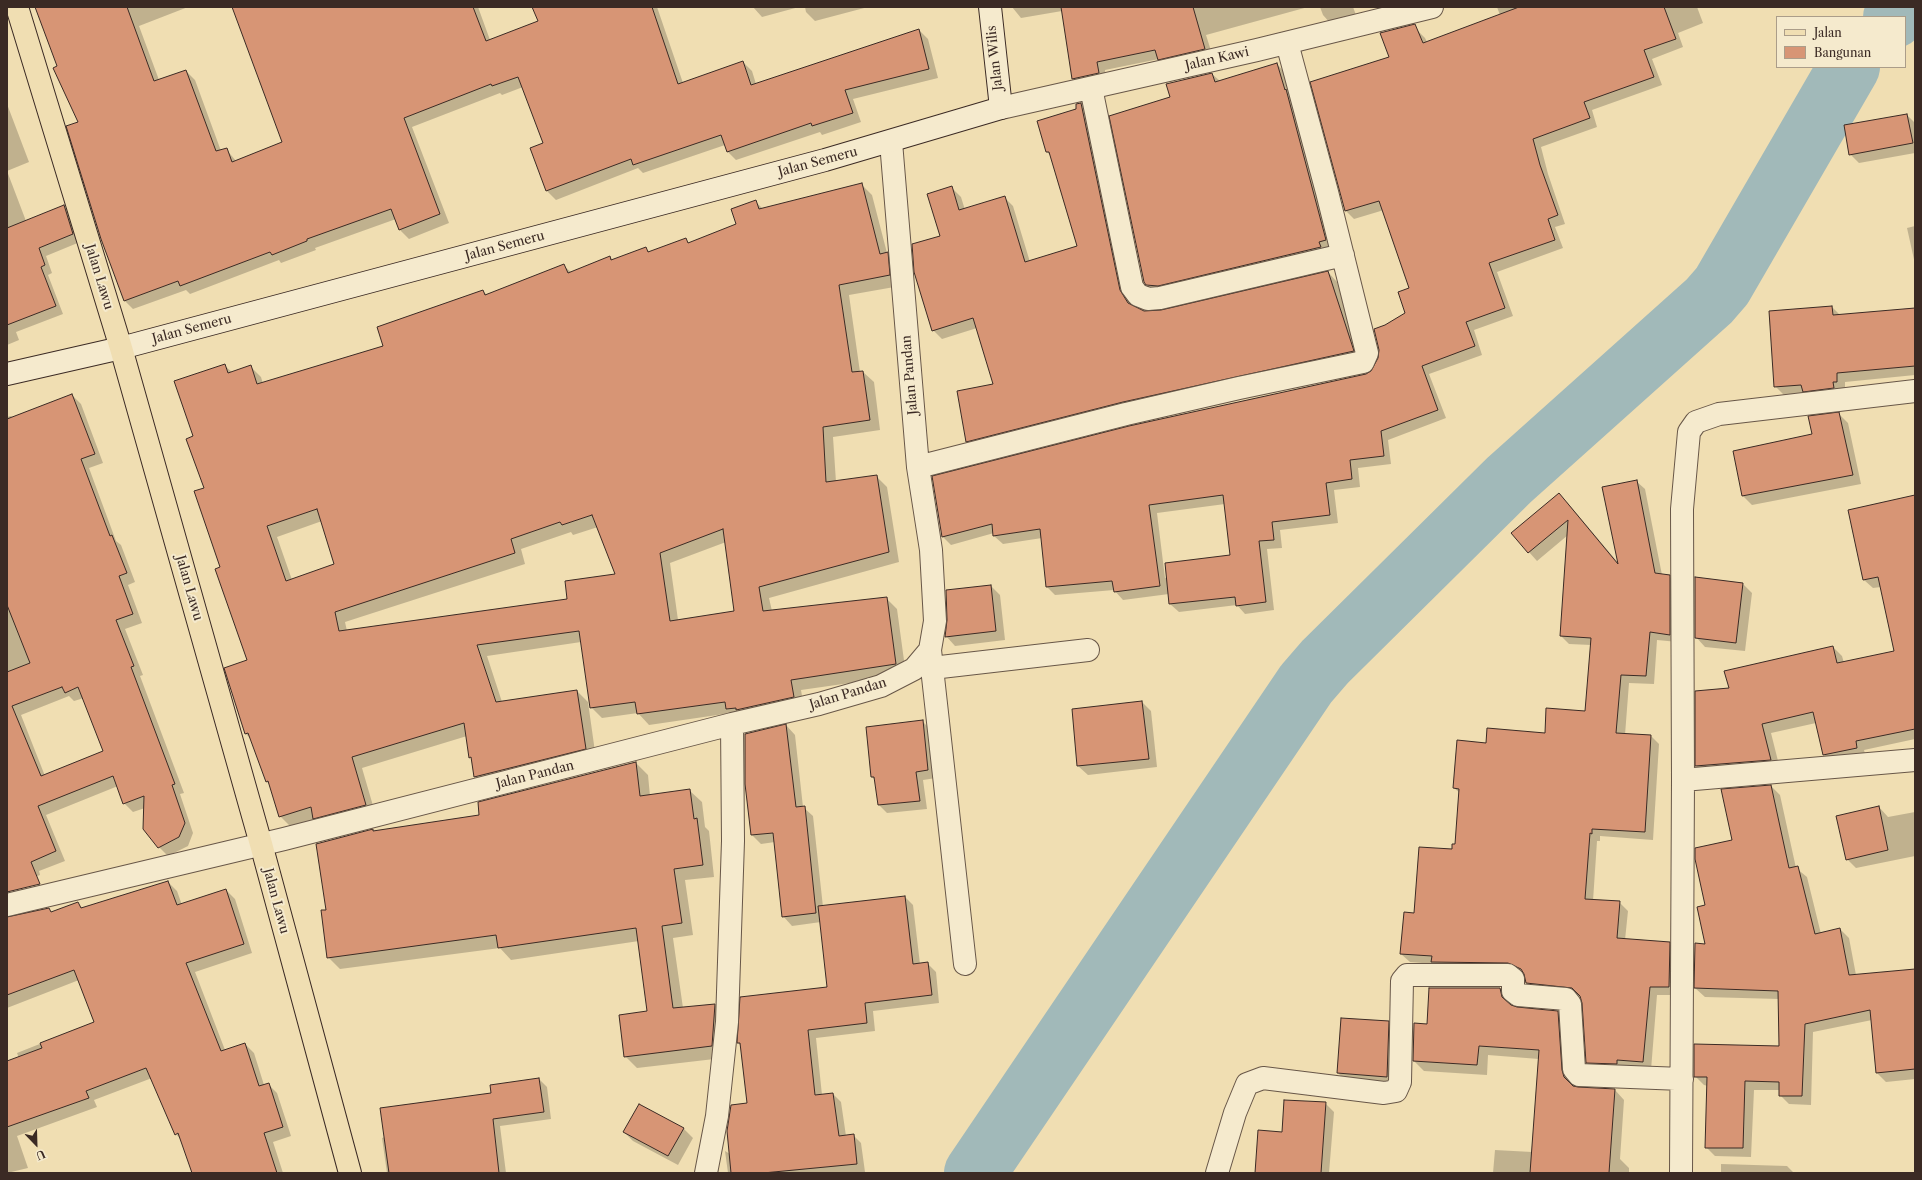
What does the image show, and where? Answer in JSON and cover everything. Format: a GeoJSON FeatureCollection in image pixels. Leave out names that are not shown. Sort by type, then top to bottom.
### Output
{"type":"FeatureCollection","features":[{"type":"Feature","properties":{"kind":"main road","name":"Jalan Lawu"},"geometry":{"type":"LineString","coordinates":[[16,7],[121,348],[261,844],[350,1173]]}},
{"type":"Feature","properties":{"kind":"street","name":"Jalan Wilis"},"geometry":{"type":"LineString","coordinates":[[990,7],[1001,108]]}},
{"type":"Feature","properties":{"kind":"street","name":"Jalan Kawi"},"geometry":{"type":"LineString","coordinates":[[1001,108],[1287,43],[1432,7]]}},
{"type":"Feature","properties":{"kind":"street"},"geometry":{"type":"LineString","coordinates":[[918,467],[1126,414],[1363,362],[1367,353],[1343,255],[1287,43]]}},
{"type":"Feature","properties":{"kind":"street"},"geometry":{"type":"LineString","coordinates":[[1091,88],[1132,287],[1138,295],[1148,298],[1160,298],[1343,255]]}},
{"type":"Feature","properties":{"kind":"street","name":"Jalan Semeru"},"geometry":{"type":"LineString","coordinates":[[7,374],[121,348],[891,142],[1001,108]]}},
{"type":"Feature","properties":{"kind":"street","name":"Jalan Pandan"},"geometry":{"type":"LineString","coordinates":[[7,905],[261,844],[732,724],[819,704],[881,686],[931,659],[935,621],[931,550],[918,467],[891,142]]}},
{"type":"Feature","properties":{"kind":"street"},"geometry":{"type":"LineString","coordinates":[[1681,1173],[1684,780],[1682,509],[1689,432],[1696,422],[1719,414],[1915,391]]}},
{"type":"Feature","properties":{"kind":"street"},"geometry":{"type":"LineString","coordinates":[[965,964],[931,659],[1088,650]]}},
{"type":"Feature","properties":{"kind":"street"},"geometry":{"type":"LineString","coordinates":[[706,1173],[717,1116],[727,1022],[733,841],[732,724]]}},
{"type":"Feature","properties":{"kind":"street"},"geometry":{"type":"LineString","coordinates":[[1684,780],[1914,765]]}},
{"type":"Feature","properties":{"kind":"street"},"geometry":{"type":"LineString","coordinates":[[1217,1173],[1235,1113],[1247,1084],[1263,1078],[1384,1094],[1396,1091],[1400,1082],[1402,981],[1407,975],[1508,975],[1513,979],[1513,991],[1518,994],[1566,999],[1570,1004],[1574,1069],[1579,1074],[1682,1078]]}},
{"type":"Feature","properties":{"kind":"building"},"geometry":{"type":"Polygon","coordinates":[[[35,7],[127,7],[154,81],[186,70],[216,151],[227,148],[232,162],[282,142],[232,7],[473,7],[486,41],[538,21],[532,7],[652,7],[678,84],[743,61],[751,85],[919,29],[929,69],[845,90],[853,113],[812,126],[811,123],[727,152],[721,135],[633,165],[631,159],[546,191],[530,148],[543,143],[518,77],[492,86],[491,84],[404,118],[440,214],[399,230],[391,209],[307,239],[307,241],[272,255],[270,252],[180,286],[178,281],[124,301],[101,239],[66,126],[78,122],[53,68],[57,66],[35,7]]]}},
{"type":"Feature","properties":{"kind":"building"},"geometry":{"type":"Polygon","coordinates":[[[1061,7],[1193,7],[1205,49],[1158,60],[1155,50],[1097,62],[1099,73],[1072,79],[1061,7]]]}},
{"type":"Feature","properties":{"kind":"building"},"geometry":{"type":"Polygon","coordinates":[[[1519,7],[1664,7],[1676,39],[1644,50],[1654,77],[1584,102],[1590,118],[1533,139],[1540,165],[1558,215],[1548,219],[1555,240],[1489,263],[1505,308],[1466,322],[1475,346],[1422,366],[1438,410],[1381,431],[1384,456],[1350,460],[1352,479],[1326,483],[1330,515],[1272,522],[1274,540],[1259,541],[1266,602],[1236,606],[1235,597],[1169,604],[1165,563],[1230,555],[1223,495],[1149,505],[1160,586],[1114,592],[1112,581],[1046,587],[1040,529],[993,536],[992,524],[942,537],[932,476],[1129,426],[1366,374],[1371,371],[1378,358],[1379,350],[1374,329],[1385,325],[1405,313],[1398,292],[1409,288],[1379,201],[1345,211],[1310,82],[1389,57],[1380,33],[1415,24],[1423,43],[1519,7]]]}},
{"type":"Feature","properties":{"kind":"building"},"geometry":{"type":"Polygon","coordinates":[[[1277,63],[1285,90],[1286,89],[1326,240],[1319,242],[1321,247],[1158,286],[1146,285],[1144,282],[1109,116],[1170,97],[1166,84],[1212,73],[1215,82],[1277,63]]]}},
{"type":"Feature","properties":{"kind":"building"},"geometry":{"type":"Polygon","coordinates":[[[1081,103],[1120,290],[1128,303],[1144,311],[1161,310],[1328,271],[1354,351],[1123,402],[966,442],[957,391],[993,384],[973,318],[932,331],[914,272],[912,244],[940,236],[927,194],[952,186],[959,210],[1005,196],[1025,262],[1077,246],[1049,152],[1046,152],[1037,121],[1076,109],[1076,104],[1081,103]]]}},
{"type":"Feature","properties":{"kind":"building"},"geometry":{"type":"Polygon","coordinates":[[[1907,114],[1913,143],[1849,155],[1844,125],[1907,114]]]}},
{"type":"Feature","properties":{"kind":"building"},"geometry":{"type":"Polygon","coordinates":[[[862,183],[880,254],[888,252],[890,275],[839,285],[852,372],[863,371],[870,420],[823,427],[826,482],[877,475],[889,552],[759,587],[763,611],[887,597],[896,664],[791,680],[794,697],[736,710],[736,708],[726,709],[725,702],[637,714],[635,702],[590,708],[579,631],[477,645],[496,702],[577,690],[586,749],[474,777],[471,757],[469,758],[464,723],[352,757],[366,805],[313,819],[311,807],[279,817],[268,781],[266,782],[248,733],[245,734],[224,668],[247,660],[215,569],[220,567],[194,491],[204,488],[186,439],[193,436],[174,381],[225,364],[228,373],[251,365],[257,384],[383,346],[377,327],[483,290],[485,295],[564,264],[568,273],[610,256],[611,260],[646,247],[648,252],[686,238],[688,243],[736,224],[731,209],[756,200],[759,209],[862,183]],[[317,509],[267,526],[286,581],[334,564],[317,509]],[[592,515],[562,525],[560,522],[511,539],[515,553],[335,612],[339,631],[567,599],[565,581],[615,574],[592,515]],[[723,529],[660,553],[670,621],[734,611],[723,529]]]}},
{"type":"Feature","properties":{"kind":"building"},"geometry":{"type":"Polygon","coordinates":[[[64,205],[73,234],[39,248],[45,265],[41,267],[56,306],[7,325],[7,228],[64,205]]]}},
{"type":"Feature","properties":{"kind":"building"},"geometry":{"type":"Polygon","coordinates":[[[1832,306],[1833,315],[1915,308],[1915,366],[1837,373],[1837,382],[1833,382],[1834,388],[1803,392],[1801,385],[1774,387],[1769,311],[1832,306]]]}},
{"type":"Feature","properties":{"kind":"building"},"geometry":{"type":"Polygon","coordinates":[[[72,394],[95,454],[81,459],[110,536],[112,535],[127,573],[119,576],[133,614],[116,620],[134,666],[131,667],[175,784],[172,785],[185,823],[179,837],[158,848],[143,829],[144,796],[123,804],[113,776],[38,806],[56,851],[31,862],[40,884],[7,892],[7,672],[30,663],[7,605],[7,419],[72,394]],[[62,687],[12,706],[41,776],[103,751],[78,687],[65,693],[62,687]]]}},
{"type":"Feature","properties":{"kind":"building"},"geometry":{"type":"Polygon","coordinates":[[[1839,412],[1853,475],[1742,496],[1733,451],[1812,434],[1808,416],[1839,412]]]}},
{"type":"Feature","properties":{"kind":"building"},"geometry":{"type":"Polygon","coordinates":[[[1637,480],[1655,573],[1670,575],[1670,635],[1650,632],[1646,676],[1621,675],[1616,733],[1651,735],[1645,832],[1592,829],[1592,834],[1590,833],[1585,899],[1620,901],[1617,938],[1670,942],[1669,987],[1650,987],[1643,1062],[1617,1060],[1617,1064],[1586,1063],[1582,1003],[1580,996],[1572,988],[1526,983],[1521,969],[1508,963],[1431,962],[1432,956],[1400,954],[1404,912],[1414,913],[1419,847],[1452,849],[1452,844],[1455,844],[1459,789],[1453,788],[1457,740],[1486,743],[1487,728],[1545,733],[1546,708],[1585,711],[1591,638],[1560,636],[1568,520],[1528,553],[1511,533],[1559,493],[1618,564],[1602,487],[1637,480]]]}},
{"type":"Feature","properties":{"kind":"building"},"geometry":{"type":"Polygon","coordinates":[[[1915,495],[1915,729],[1856,741],[1857,748],[1823,755],[1813,712],[1762,724],[1771,760],[1695,766],[1695,691],[1729,688],[1724,671],[1833,646],[1837,663],[1894,651],[1878,577],[1863,580],[1848,510],[1915,495]]]}},
{"type":"Feature","properties":{"kind":"building"},"geometry":{"type":"Polygon","coordinates":[[[1695,577],[1743,583],[1736,643],[1695,638],[1695,577]]]}},
{"type":"Feature","properties":{"kind":"building"},"geometry":{"type":"Polygon","coordinates":[[[991,585],[996,631],[945,637],[947,620],[946,590],[991,585]]]}},
{"type":"Feature","properties":{"kind":"building"},"geometry":{"type":"Polygon","coordinates":[[[1142,701],[1149,759],[1077,766],[1072,709],[1142,701]]]}},
{"type":"Feature","properties":{"kind":"building"},"geometry":{"type":"Polygon","coordinates":[[[923,720],[928,770],[916,772],[920,801],[878,805],[874,777],[871,777],[866,727],[923,720]]]}},
{"type":"Feature","properties":{"kind":"building"},"geometry":{"type":"Polygon","coordinates":[[[786,724],[796,807],[805,806],[816,913],[782,917],[773,833],[751,835],[745,784],[745,734],[786,724]]]}},
{"type":"Feature","properties":{"kind":"building"},"geometry":{"type":"Polygon","coordinates":[[[636,762],[640,796],[690,789],[694,819],[697,818],[703,865],[674,869],[682,923],[662,926],[673,1008],[715,1004],[712,1046],[624,1057],[619,1015],[647,1011],[636,928],[498,948],[496,935],[327,958],[321,910],[326,910],[316,844],[373,829],[373,831],[479,815],[478,802],[636,762]]]}},
{"type":"Feature","properties":{"kind":"building"},"geometry":{"type":"Polygon","coordinates":[[[1771,785],[1789,868],[1798,866],[1815,934],[1840,928],[1849,975],[1915,969],[1915,1069],[1876,1073],[1870,1010],[1805,1024],[1802,1096],[1779,1096],[1779,1082],[1745,1081],[1743,1148],[1705,1148],[1707,1077],[1694,1077],[1694,1044],[1779,1046],[1778,991],[1694,988],[1695,943],[1705,944],[1697,907],[1705,905],[1695,859],[1695,848],[1732,840],[1721,789],[1771,785]]]}},
{"type":"Feature","properties":{"kind":"building"},"geometry":{"type":"Polygon","coordinates":[[[1879,806],[1888,850],[1846,860],[1836,816],[1879,806]]]}},
{"type":"Feature","properties":{"kind":"building"},"geometry":{"type":"Polygon","coordinates":[[[168,881],[177,905],[226,889],[244,944],[186,963],[221,1051],[245,1043],[259,1086],[269,1083],[283,1127],[264,1133],[277,1173],[192,1173],[178,1133],[175,1135],[146,1068],[86,1091],[89,1098],[7,1127],[7,1061],[42,1048],[40,1043],[94,1022],[74,970],[7,995],[7,917],[49,908],[51,912],[78,902],[81,908],[168,881]]]}},
{"type":"Feature","properties":{"kind":"building"},"geometry":{"type":"Polygon","coordinates":[[[905,896],[913,964],[928,962],[932,995],[865,1003],[867,1023],[808,1030],[815,1095],[833,1093],[839,1136],[854,1134],[857,1164],[763,1173],[731,1173],[727,1131],[731,1105],[747,1103],[740,1043],[737,1043],[740,997],[827,987],[818,906],[905,896]]]}},
{"type":"Feature","properties":{"kind":"building"},"geometry":{"type":"Polygon","coordinates":[[[1429,988],[1500,988],[1502,997],[1511,1005],[1517,1007],[1558,1011],[1562,1070],[1564,1077],[1573,1086],[1615,1089],[1609,1173],[1530,1173],[1539,1050],[1479,1046],[1477,1065],[1413,1061],[1414,1023],[1427,1024],[1429,988]]]}},
{"type":"Feature","properties":{"kind":"building"},"geometry":{"type":"Polygon","coordinates":[[[1341,1018],[1389,1021],[1387,1077],[1337,1073],[1341,1018]]]}},
{"type":"Feature","properties":{"kind":"building"},"geometry":{"type":"Polygon","coordinates":[[[539,1078],[544,1112],[493,1119],[499,1173],[389,1173],[380,1108],[491,1093],[490,1085],[539,1078]]]}},
{"type":"Feature","properties":{"kind":"building"},"geometry":{"type":"Polygon","coordinates":[[[1284,1100],[1326,1102],[1321,1173],[1255,1173],[1258,1130],[1282,1132],[1284,1100]]]}},
{"type":"Feature","properties":{"kind":"building"},"geometry":{"type":"Polygon","coordinates":[[[639,1104],[684,1128],[668,1156],[623,1132],[639,1104]]]}},
{"type":"Feature","properties":{"kind":"waterway"},"geometry":{"type":"LineString","coordinates":[[1895,16],[1904,7]]}},
{"type":"Feature","properties":{"kind":"waterway"},"geometry":{"type":"LineString","coordinates":[[975,1173],[1306,684],[1325,662],[1509,480],[1709,301],[1722,286],[1848,68]]}}]}
